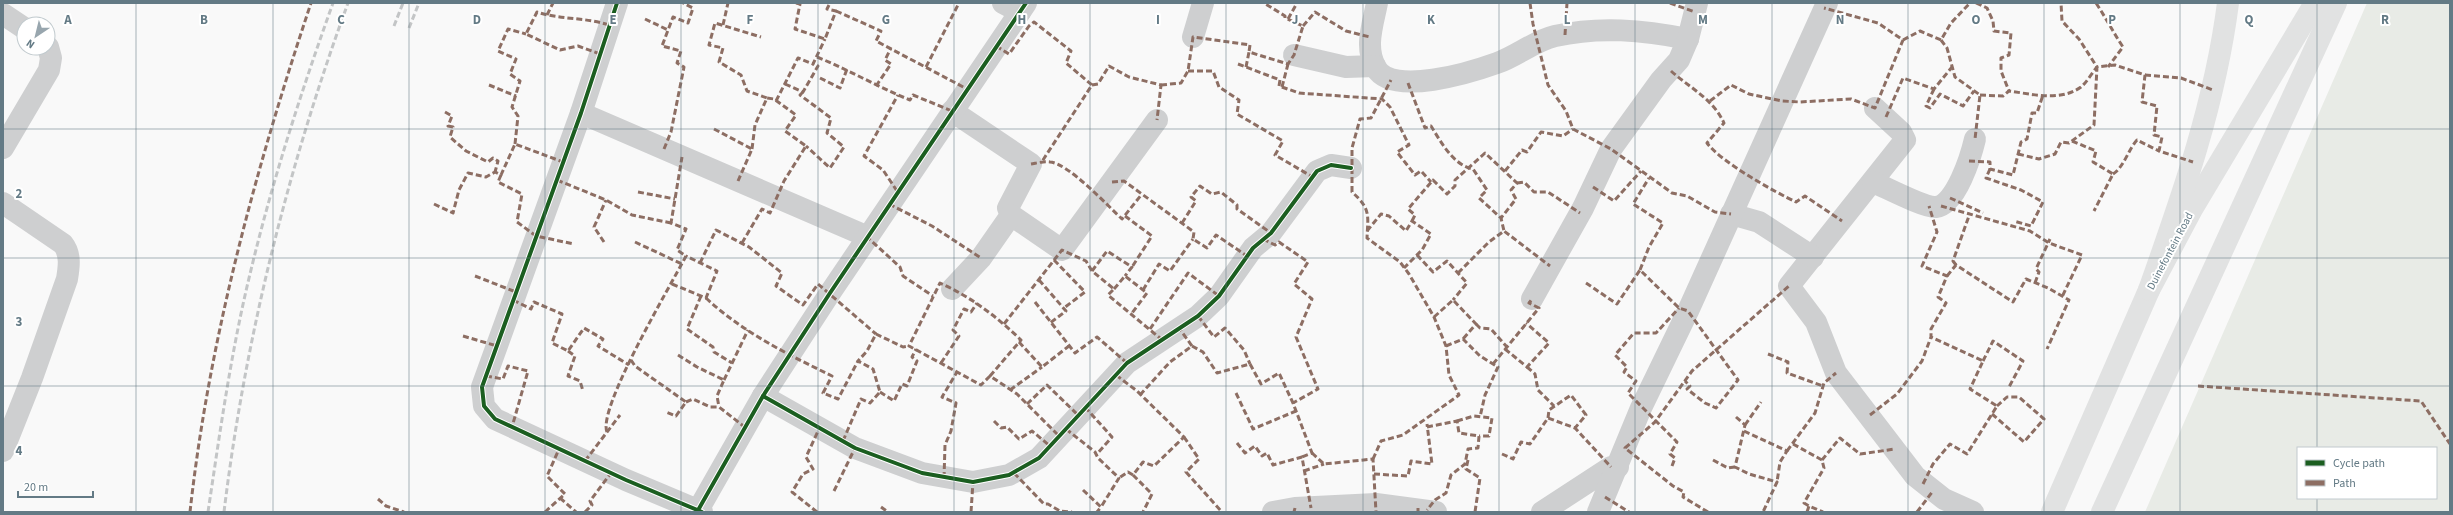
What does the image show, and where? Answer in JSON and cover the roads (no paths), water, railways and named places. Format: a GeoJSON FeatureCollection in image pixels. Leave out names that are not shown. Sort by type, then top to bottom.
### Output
{"type":"FeatureCollection","features":[{"type":"Feature","properties":{"kind":"main road"},"geometry":{"type":"LineString","coordinates":[[2149,290],[2184,192],[2209,109],[2223,45],[2228,3]]}},
{"type":"Feature","properties":{"kind":"main road","name":"Duinefontein Road"},"geometry":{"type":"LineString","coordinates":[[2052,512],[2149,290],[2192,209],[2315,3]]}},
{"type":"Feature","properties":{"kind":"main road"},"geometry":{"type":"LineString","coordinates":[[2102,512],[2336,3]]}},
{"type":"Feature","properties":{"kind":"street"},"geometry":{"type":"LineString","coordinates":[[616,3],[581,113],[482,387],[484,406],[495,419],[626,480],[699,511],[763,396],[866,236],[952,111],[1016,6]]}},
{"type":"Feature","properties":{"kind":"street"},"geometry":{"type":"LineString","coordinates":[[1193,37],[1203,3]]}},
{"type":"Feature","properties":{"kind":"street"},"geometry":{"type":"LineString","coordinates":[[1377,3],[1370,38],[1375,66],[1386,78],[1408,83],[1444,78],[1498,63],[1554,36],[1614,29],[1645,31],[1688,39]]}},
{"type":"Feature","properties":{"kind":"street"},"geometry":{"type":"LineString","coordinates":[[1532,299],[1583,208],[1611,149],[1661,80],[1679,60],[1688,39],[1697,3]]}},
{"type":"Feature","properties":{"kind":"street"},"geometry":{"type":"LineString","coordinates":[[1598,512],[1618,467],[1641,408],[1827,3]]}},
{"type":"Feature","properties":{"kind":"street"},"geometry":{"type":"LineString","coordinates":[[3,14],[16,23]]}},
{"type":"Feature","properties":{"kind":"street"},"geometry":{"type":"LineString","coordinates":[[1294,55],[1346,67],[1375,66]]}},
{"type":"Feature","properties":{"kind":"street"},"geometry":{"type":"LineString","coordinates":[[3,148],[49,70],[50,56]]}},
{"type":"Feature","properties":{"kind":"street"},"geometry":{"type":"LineString","coordinates":[[1875,108],[1905,136],[1905,140],[1789,286],[1816,322],[1836,373],[1915,476],[1944,499],[1973,512]]}},
{"type":"Feature","properties":{"kind":"street"},"geometry":{"type":"LineString","coordinates":[[952,111],[1031,164],[1010,200],[1008,208],[1011,214],[1062,250],[1157,120]]}},
{"type":"Feature","properties":{"kind":"street"},"geometry":{"type":"LineString","coordinates":[[581,113],[866,236]]}},
{"type":"Feature","properties":{"kind":"street"},"geometry":{"type":"LineString","coordinates":[[1873,182],[1929,206],[1941,206],[1950,198],[1960,181],[1969,161],[1975,139]]}},
{"type":"Feature","properties":{"kind":"street"},"geometry":{"type":"LineString","coordinates":[[763,396],[855,448],[922,473],[968,482],[1009,475],[1039,458],[1128,363],[1198,316],[1219,296],[1253,248],[1271,233],[1317,171],[1331,165],[1351,168]]}},
{"type":"Feature","properties":{"kind":"street"},"geometry":{"type":"LineString","coordinates":[[3,203],[63,244],[68,250],[69,265],[67,279],[60,300],[3,451]]}},
{"type":"Feature","properties":{"kind":"street"},"geometry":{"type":"LineString","coordinates":[[952,289],[981,258],[1011,214]]}},
{"type":"Feature","properties":{"kind":"street"},"geometry":{"type":"LineString","coordinates":[[1731,214],[1759,222],[1813,257]]}},
{"type":"Feature","properties":{"kind":"street"},"geometry":{"type":"LineString","coordinates":[[1542,512],[1611,467],[1618,467]]}},
{"type":"Feature","properties":{"kind":"street"},"geometry":{"type":"LineString","coordinates":[[1273,512],[1295,508],[1376,504],[1436,512]]}},
{"type":"Feature","properties":{"kind":"railway"},"geometry":{"type":"LineString","coordinates":[[208,512],[232,362],[250,274],[288,137],[333,3]]}},
{"type":"Feature","properties":{"kind":"railway"},"geometry":{"type":"LineString","coordinates":[[224,512],[244,383],[271,254],[306,127],[348,3]]}},
{"type":"Feature","properties":{"kind":"railway"},"geometry":{"type":"LineString","coordinates":[[394,26],[403,3]]}},
{"type":"Feature","properties":{"kind":"railway"},"geometry":{"type":"LineString","coordinates":[[409,28],[419,3]]}}]}
